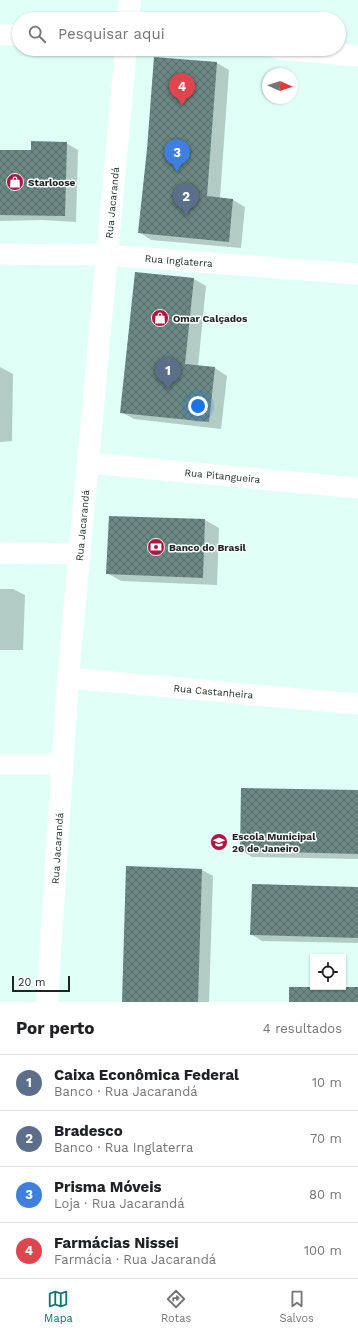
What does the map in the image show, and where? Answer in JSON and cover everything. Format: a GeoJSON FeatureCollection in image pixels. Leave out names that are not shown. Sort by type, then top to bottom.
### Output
{"type":"FeatureCollection","features":[{"type":"Feature","properties":{"kind":"street"},"geometry":{"type":"LineString","coordinates":[[129,12],[130,0]]}},
{"type":"Feature","properties":{"kind":"street"},"geometry":{"type":"LineString","coordinates":[[0,35],[12,35]]}},
{"type":"Feature","properties":{"kind":"street"},"geometry":{"type":"LineString","coordinates":[[346,55],[358,56]]}},
{"type":"Feature","properties":{"kind":"street","name":"Rua Jacarandá"},"geometry":{"type":"LineString","coordinates":[[47,1002],[68,678],[125,56]]}},
{"type":"Feature","properties":{"kind":"street","name":"Rua Inglaterra"},"geometry":{"type":"LineString","coordinates":[[0,254],[107,256],[358,274]]}},
{"type":"Feature","properties":{"kind":"street","name":"Rua Pitangueira"},"geometry":{"type":"LineString","coordinates":[[88,463],[358,488]]}},
{"type":"Feature","properties":{"kind":"street"},"geometry":{"type":"LineString","coordinates":[[0,553],[79,554]]}},
{"type":"Feature","properties":{"kind":"street","name":"Rua Castanheira"},"geometry":{"type":"LineString","coordinates":[[68,678],[358,704]]}},
{"type":"Feature","properties":{"kind":"street"},"geometry":{"type":"LineString","coordinates":[[0,764],[62,764]]}},
{"type":"Feature","properties":{"kind":"building"},"geometry":{"type":"Polygon","coordinates":[[[154,57],[217,62],[207,196],[233,199],[229,242],[138,233],[147,149],[154,57]]]}},
{"type":"Feature","properties":{"kind":"building"},"geometry":{"type":"Polygon","coordinates":[[[31,141],[67,142],[65,216],[0,215],[0,150],[31,150],[31,141]]]}},
{"type":"Feature","properties":{"kind":"building"},"geometry":{"type":"Polygon","coordinates":[[[135,272],[194,278],[185,364],[215,367],[209,422],[120,413],[135,272]]]}},
{"type":"Feature","properties":{"kind":"building","name":"Banco do Brasil"},"geometry":{"type":"Polygon","coordinates":[[[109,516],[205,519],[203,578],[106,574],[109,516]]]}},
{"type":"Feature","properties":{"kind":"building"},"geometry":{"type":"Polygon","coordinates":[[[241,788],[358,790],[358,854],[240,851],[241,788]]]}},
{"type":"Feature","properties":{"kind":"building"},"geometry":{"type":"Polygon","coordinates":[[[126,866],[202,869],[198,1002],[122,1002],[126,866]]]}},
{"type":"Feature","properties":{"kind":"building"},"geometry":{"type":"Polygon","coordinates":[[[252,884],[358,887],[358,938],[250,935],[252,884]]]}},
{"type":"Feature","properties":{"kind":"building"},"geometry":{"type":"Polygon","coordinates":[[[289,987],[310,987],[310,990],[346,990],[346,987],[358,987],[358,1002],[289,1002],[289,987]]]}},
{"type":"Feature","properties":{"kind":"place","name":"Farmácias Nissei"},"geometry":{"type":"Point","coordinates":[182,106]}},
{"type":"Feature","properties":{"kind":"place","name":"Prisma Móveis"},"geometry":{"type":"Point","coordinates":[177,172]}},
{"type":"Feature","properties":{"kind":"place","name":"Starloose"},"geometry":{"type":"Point","coordinates":[15,182]}},
{"type":"Feature","properties":{"kind":"place","name":"Bradesco"},"geometry":{"type":"Point","coordinates":[186,216]}},
{"type":"Feature","properties":{"kind":"place","name":"Omar Calçados"},"geometry":{"type":"Point","coordinates":[160,318]}},
{"type":"Feature","properties":{"kind":"place","name":"Caixa Econômica Federal"},"geometry":{"type":"Point","coordinates":[168,390]}},
{"type":"Feature","properties":{"kind":"place","name":"Banco do Brasil"},"geometry":{"type":"Point","coordinates":[156,547]}},
{"type":"Feature","properties":{"kind":"place","name":"Escola Municipal 26 de Janeiro"},"geometry":{"type":"Point","coordinates":[219,842]}}]}
